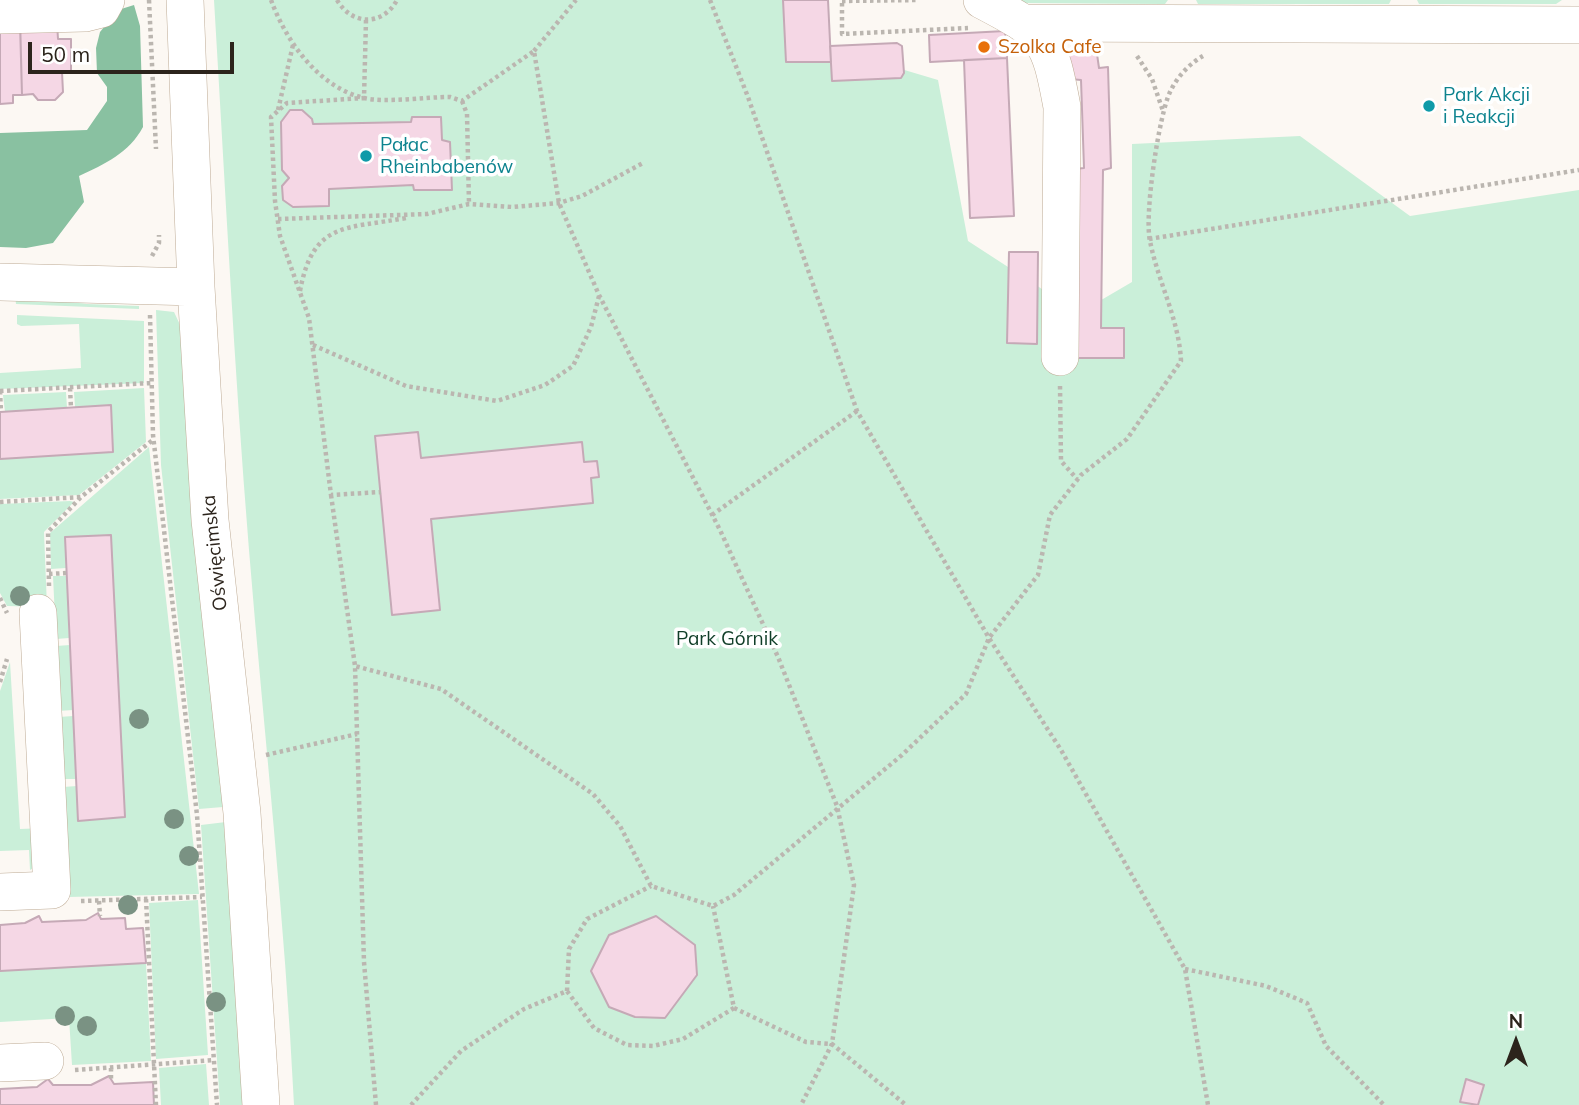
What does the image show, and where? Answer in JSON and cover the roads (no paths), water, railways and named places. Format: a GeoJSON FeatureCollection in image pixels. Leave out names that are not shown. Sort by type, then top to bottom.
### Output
{"type":"FeatureCollection","features":[{"type":"Feature","properties":{"kind":"street"},"geometry":{"type":"LineString","coordinates":[[0,15],[85,13],[101,9],[106,0]]}},
{"type":"Feature","properties":{"kind":"street","name":"Oświęcimska"},"geometry":{"type":"LineString","coordinates":[[185,0],[196,286],[210,520],[242,813],[261,1105]]}},
{"type":"Feature","properties":{"kind":"street"},"geometry":{"type":"LineString","coordinates":[[976,14],[1026,23],[1579,25]]}},
{"type":"Feature","properties":{"kind":"street"},"geometry":{"type":"LineString","coordinates":[[1026,23],[1047,47],[1062,107],[1060,357]]}},
{"type":"Feature","properties":{"kind":"street"},"geometry":{"type":"LineString","coordinates":[[0,282],[196,286]]}},
{"type":"Feature","properties":{"kind":"street"},"geometry":{"type":"LineString","coordinates":[[0,892],[52,890],[44,605]]}},
{"type":"Feature","properties":{"kind":"street"},"geometry":{"type":"LineString","coordinates":[[0,1063],[45,1061]]}},
{"type":"Feature","properties":{"kind":"place","name":"Szolka Cafe"},"geometry":{"type":"Point","coordinates":[984,47]}},
{"type":"Feature","properties":{"kind":"place","name":"Park Akcji i Reakcji"},"geometry":{"type":"Point","coordinates":[1429,106]}},
{"type":"Feature","properties":{"kind":"place","name":"Pałac Rheinbabenów"},"geometry":{"type":"Point","coordinates":[366,156]}},
{"type":"Feature","properties":{"kind":"park label","name":"Park Górnik"},"geometry":{"type":"Point","coordinates":[727,639]}}]}
